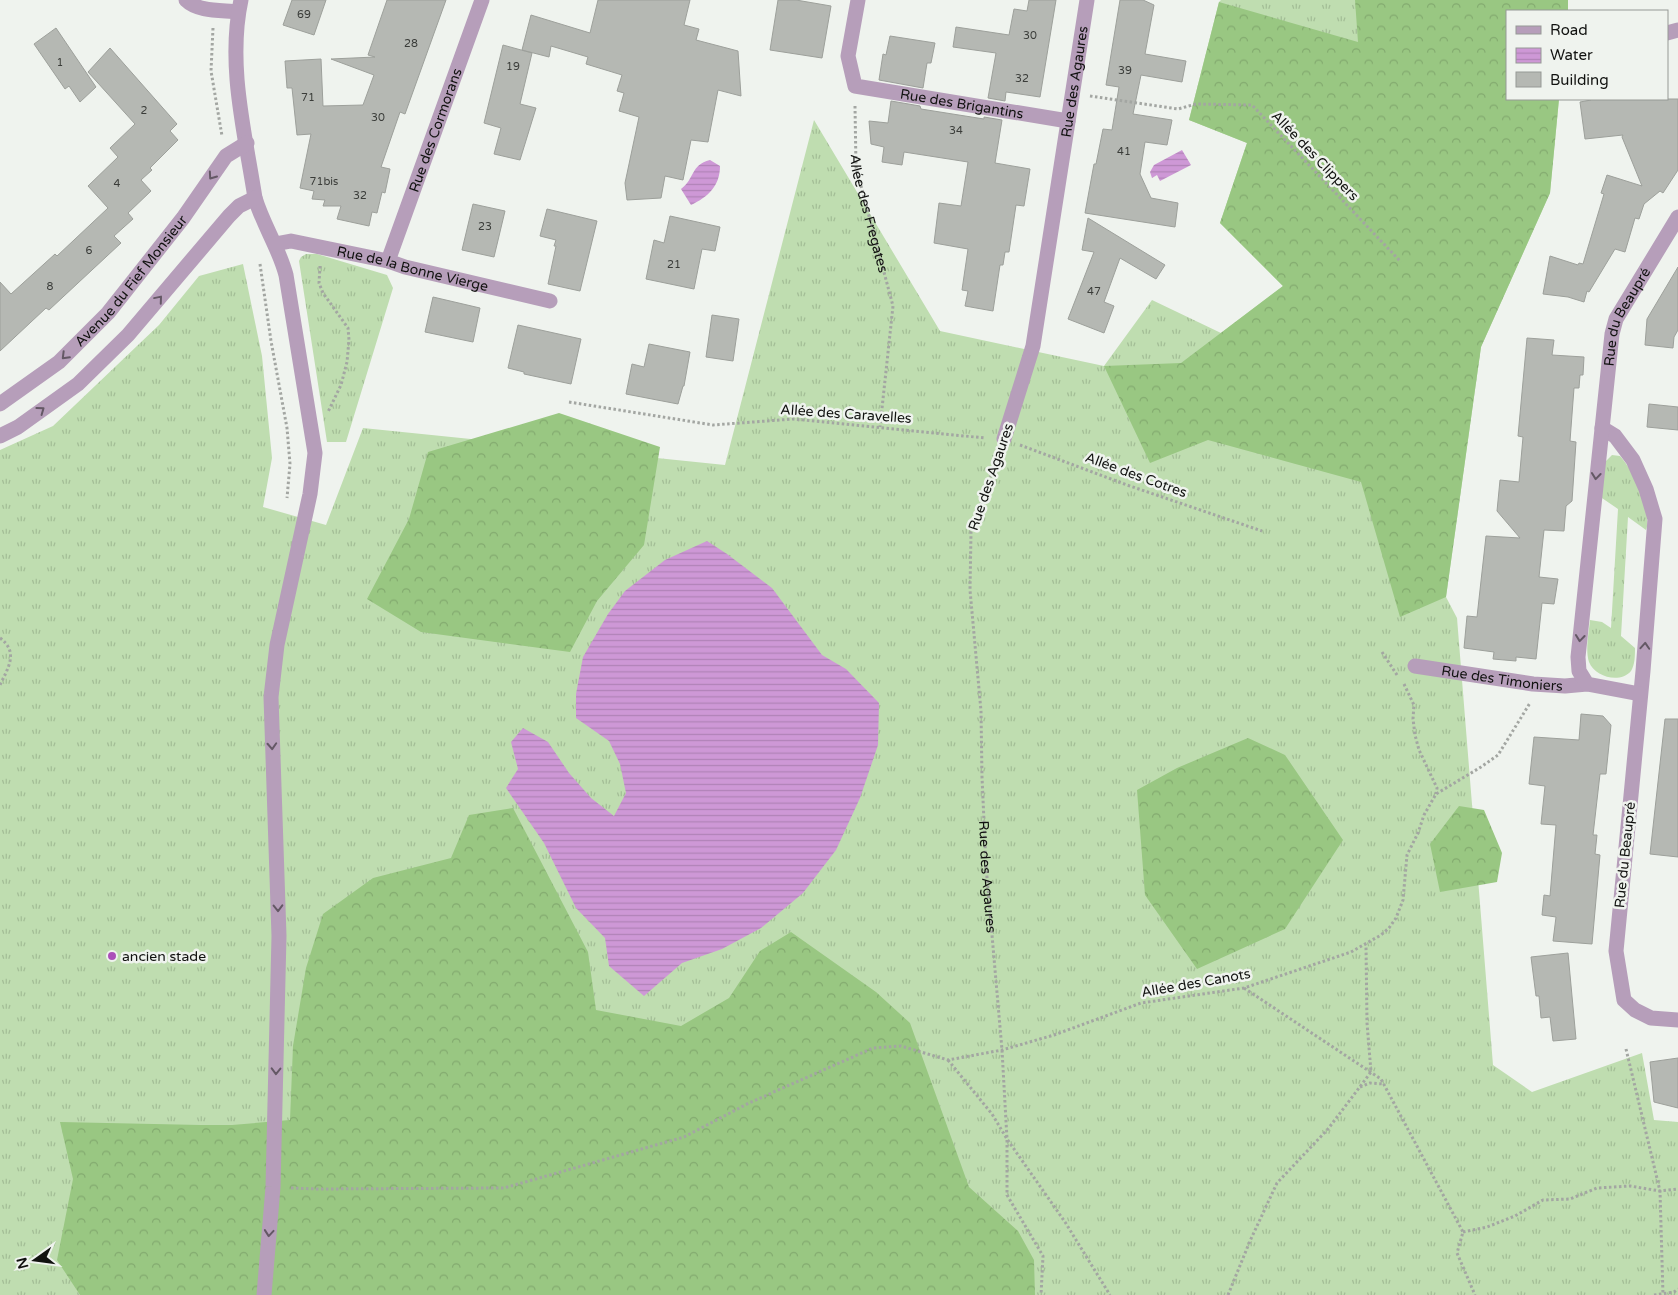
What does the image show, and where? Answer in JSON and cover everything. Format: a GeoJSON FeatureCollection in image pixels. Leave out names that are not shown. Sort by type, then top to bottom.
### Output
{"type":"FeatureCollection","features":[{"type":"Feature","properties":{"kind":"street"},"geometry":{"type":"LineString","coordinates":[[186,0],[198,7],[239,6],[235,40],[236,70],[254,198],[261,217],[276,244],[286,275],[315,453],[310,494],[278,645],[271,697],[279,936],[273,1187],[264,1295]]}},
{"type":"Feature","properties":{"kind":"street","name":"Rue des Cormorans"},"geometry":{"type":"LineString","coordinates":[[388,261],[482,0]]}},
{"type":"Feature","properties":{"kind":"street"},"geometry":{"type":"LineString","coordinates":[[855,86],[848,56],[858,0]]}},
{"type":"Feature","properties":{"kind":"street","name":"Rue des Agaures"},"geometry":{"type":"LineString","coordinates":[[1004,439],[1034,346],[1087,0]]}},
{"type":"Feature","properties":{"kind":"street","name":"Rue des Brigantins"},"geometry":{"type":"LineString","coordinates":[[855,86],[1068,121]]}},
{"type":"Feature","properties":{"kind":"street","name":"Avenue du Fief Monsieur"},"geometry":{"type":"LineString","coordinates":[[0,404],[59,362],[108,313],[182,218],[226,156],[246,143]]}},
{"type":"Feature","properties":{"kind":"street"},"geometry":{"type":"LineString","coordinates":[[0,436],[18,427],[78,384],[128,335],[229,216],[239,206],[254,198]]}},
{"type":"Feature","properties":{"kind":"street","name":"Rue du Beaupré"},"geometry":{"type":"LineString","coordinates":[[1587,684],[1579,671],[1578,656],[1612,334],[1616,319],[1678,217]]}},
{"type":"Feature","properties":{"kind":"street","name":"Rue de la Bonne Vierge"},"geometry":{"type":"LineString","coordinates":[[276,244],[291,240],[388,261],[405,267],[550,301]]}},
{"type":"Feature","properties":{"kind":"street","name":"Rue du Beaupré"},"geometry":{"type":"LineString","coordinates":[[1602,428],[1615,436],[1633,460],[1646,489],[1655,518],[1616,951],[1624,1000],[1635,1010],[1651,1018],[1678,1020]]}},
{"type":"Feature","properties":{"kind":"street","name":"Rue des Timoniers"},"geometry":{"type":"LineString","coordinates":[[1415,666],[1544,684],[1565,686],[1587,684]]}},
{"type":"Feature","properties":{"kind":"street"},"geometry":{"type":"LineString","coordinates":[[1587,684],[1640,694]]}},
{"type":"Feature","properties":{"kind":"path","name":"Allée des Fregates"},"geometry":{"type":"LineString","coordinates":[[855,86],[856,167],[893,306],[880,427]]}},
{"type":"Feature","properties":{"kind":"path","name":"Allée des Clippers"},"geometry":{"type":"LineString","coordinates":[[1072,94],[1178,109],[1196,104],[1252,105],[1402,262]]}},
{"type":"Feature","properties":{"kind":"path"},"geometry":{"type":"LineString","coordinates":[[322,248],[319,283],[323,293],[348,328],[349,340],[347,362],[341,385],[327,413]]}},
{"type":"Feature","properties":{"kind":"path","name":"Allée des Caravelles"},"geometry":{"type":"LineString","coordinates":[[569,402],[713,425],[794,419],[1004,439]]}},
{"type":"Feature","properties":{"kind":"path","name":"Allée des Cotres"},"geometry":{"type":"LineString","coordinates":[[1004,439],[1127,485],[1262,531]]}},
{"type":"Feature","properties":{"kind":"path","name":"Rue des Agaures"},"geometry":{"type":"LineString","coordinates":[[1004,439],[971,532],[970,590],[981,711],[986,866],[1002,1050],[1007,1195],[1043,1256],[1041,1295]]}},
{"type":"Feature","properties":{"kind":"path"},"geometry":{"type":"LineString","coordinates":[[0,638],[10,648],[12,657],[0,685]]}},
{"type":"Feature","properties":{"kind":"path"},"geometry":{"type":"LineString","coordinates":[[1436,794],[1498,755],[1530,702],[1544,684]]}},
{"type":"Feature","properties":{"kind":"path"},"geometry":{"type":"LineString","coordinates":[[1414,705],[1415,735],[1419,750],[1437,788],[1436,794]]}},
{"type":"Feature","properties":{"kind":"path","name":"Allée des Canots"},"geometry":{"type":"LineString","coordinates":[[948,1060],[1002,1050],[1054,1035],[1141,1003],[1244,988],[1312,966],[1366,945],[1381,936],[1396,918],[1403,900],[1407,855],[1418,833],[1424,815],[1436,794]]}},
{"type":"Feature","properties":{"kind":"path"},"geometry":{"type":"LineString","coordinates":[[1228,1295],[1277,1183],[1328,1129],[1371,1072],[1367,1023],[1366,945]]}},
{"type":"Feature","properties":{"kind":"path"},"geometry":{"type":"LineString","coordinates":[[1244,988],[1381,1079],[1463,1232],[1457,1253],[1475,1295]]}},
{"type":"Feature","properties":{"kind":"path"},"geometry":{"type":"LineString","coordinates":[[273,1187],[317,1190],[504,1188],[684,1136],[749,1103],[873,1048],[901,1046],[948,1060],[992,1114],[1006,1139],[1065,1222],[1110,1295]]}},
{"type":"Feature","properties":{"kind":"path"},"geometry":{"type":"LineString","coordinates":[[1626,1049],[1660,1191],[1663,1294]]}},
{"type":"Feature","properties":{"kind":"path"},"geometry":{"type":"LineString","coordinates":[[1359,1087],[1370,1083],[1384,1084]]}},
{"type":"Feature","properties":{"kind":"path"},"geometry":{"type":"LineString","coordinates":[[1463,1232],[1487,1227],[1514,1216],[1543,1200],[1570,1199],[1597,1188],[1630,1186],[1660,1191],[1678,1189]]}},
{"type":"Feature","properties":{"kind":"path"},"geometry":{"type":"LineString","coordinates":[[1654,1295],[1678,1289]]}},
{"type":"Feature","properties":{"kind":"green space"},"geometry":{"type":"Polygon","coordinates":[[[1221,0],[1568,0],[1568,10],[1506,10],[1506,100],[1559,100],[1550,193],[1481,347],[1446,597],[1457,618],[1493,1065],[1532,1092],[1642,1053],[1654,1120],[1678,1122],[1678,1295],[0,1295],[0,450],[53,426],[159,325],[199,276],[243,264],[262,356],[272,458],[263,507],[326,525],[363,428],[725,465],[814,120],[940,331],[1104,366],[1152,300],[1221,333],[1283,286],[1220,223],[1247,143],[1189,120],[1221,0]]]}},
{"type":"Feature","properties":{"kind":"green space"},"geometry":{"type":"Polygon","coordinates":[[[1355,0],[1568,0],[1568,10],[1506,10],[1506,100],[1559,100],[1550,193],[1481,347],[1446,597],[1400,617],[1361,482],[1208,440],[1150,463],[1104,366],[1181,363],[1283,286],[1220,223],[1247,143],[1189,120],[1219,2],[1358,42],[1355,0]]]}},
{"type":"Feature","properties":{"kind":"green space"},"geometry":{"type":"Polygon","coordinates":[[[306,254],[317,254],[387,275],[393,288],[346,442],[327,442],[299,261],[306,254]]]}},
{"type":"Feature","properties":{"kind":"green space"},"geometry":{"type":"Polygon","coordinates":[[[559,413],[660,447],[644,545],[597,601],[570,652],[421,632],[367,599],[409,519],[428,452],[559,413]]]}},
{"type":"Feature","properties":{"kind":"green space"},"geometry":{"type":"Polygon","coordinates":[[[1612,455],[1620,456],[1631,471],[1647,512],[1646,530],[1628,517],[1621,636],[1635,648],[1635,657],[1631,671],[1626,675],[1614,678],[1597,672],[1589,662],[1587,652],[1590,620],[1602,622],[1611,628],[1618,509],[1599,496],[1605,462],[1612,455]]]}},
{"type":"Feature","properties":{"kind":"green space"},"geometry":{"type":"Polygon","coordinates":[[[1248,738],[1285,755],[1343,840],[1285,929],[1197,969],[1145,895],[1137,790],[1177,768],[1248,738]]]}},
{"type":"Feature","properties":{"kind":"green space"},"geometry":{"type":"Polygon","coordinates":[[[1459,806],[1484,810],[1502,853],[1497,882],[1440,892],[1430,844],[1459,806]]]}},
{"type":"Feature","properties":{"kind":"green space"},"geometry":{"type":"Polygon","coordinates":[[[513,808],[588,952],[596,1010],[681,1026],[729,998],[760,951],[791,932],[876,992],[910,1023],[969,1187],[1018,1231],[1034,1260],[1035,1295],[80,1295],[57,1260],[73,1179],[60,1122],[232,1125],[290,1120],[293,1046],[306,968],[323,914],[373,878],[451,858],[469,815],[513,808]]]}},
{"type":"Feature","properties":{"kind":"water"},"geometry":{"type":"Polygon","coordinates":[[[1182,150],[1191,165],[1160,181],[1157,175],[1152,178],[1150,172],[1154,165],[1182,150]]]}},
{"type":"Feature","properties":{"kind":"water"},"geometry":{"type":"Polygon","coordinates":[[[710,160],[720,166],[718,179],[708,194],[691,205],[681,189],[689,181],[699,165],[710,160]]]}},
{"type":"Feature","properties":{"kind":"water"},"geometry":{"type":"Polygon","coordinates":[[[707,541],[772,588],[822,655],[846,669],[879,703],[878,745],[860,798],[836,850],[803,893],[761,928],[722,949],[682,963],[644,996],[609,966],[605,938],[576,908],[544,843],[506,788],[518,769],[511,742],[523,728],[548,742],[569,773],[591,798],[614,816],[626,793],[620,764],[609,741],[576,718],[576,694],[583,657],[608,614],[625,591],[665,560],[707,541]]]}},
{"type":"Feature","properties":{"kind":"building"},"geometry":{"type":"Polygon","coordinates":[[[292,0],[326,0],[314,35],[283,25],[292,0]]]}},
{"type":"Feature","properties":{"kind":"building"},"geometry":{"type":"Polygon","coordinates":[[[387,0],[446,0],[405,114],[400,112],[381,167],[390,169],[385,193],[382,192],[377,213],[372,212],[369,226],[337,219],[341,206],[323,206],[325,200],[312,199],[314,191],[300,188],[311,134],[297,135],[292,88],[287,88],[285,61],[321,59],[323,106],[363,105],[374,75],[331,59],[375,57],[368,55],[387,0]]]}},
{"type":"Feature","properties":{"kind":"building"},"geometry":{"type":"Polygon","coordinates":[[[598,0],[690,0],[684,25],[699,29],[696,40],[738,51],[741,96],[718,90],[708,142],[691,140],[683,180],[665,176],[661,198],[627,200],[625,183],[639,117],[619,111],[624,93],[617,91],[622,75],[586,64],[588,57],[551,46],[549,57],[522,50],[531,15],[590,33],[598,0]]]}},
{"type":"Feature","properties":{"kind":"building"},"geometry":{"type":"Polygon","coordinates":[[[778,0],[796,0],[831,6],[822,58],[770,50],[778,0]]]}},
{"type":"Feature","properties":{"kind":"building"},"geometry":{"type":"Polygon","coordinates":[[[1029,0],[1056,0],[1040,97],[1006,92],[1005,101],[988,98],[996,53],[953,47],[956,27],[1009,35],[1014,9],[1027,11],[1029,0]]]}},
{"type":"Feature","properties":{"kind":"building"},"geometry":{"type":"Polygon","coordinates":[[[1120,0],[1143,0],[1154,5],[1145,54],[1186,61],[1182,82],[1141,75],[1133,114],[1172,120],[1167,145],[1145,142],[1140,174],[1151,198],[1178,203],[1175,227],[1085,213],[1103,129],[1112,130],[1119,87],[1106,85],[1120,0]]]}},
{"type":"Feature","properties":{"kind":"building"},"geometry":{"type":"Polygon","coordinates":[[[56,28],[96,87],[80,102],[69,86],[65,89],[34,44],[56,28]]]}},
{"type":"Feature","properties":{"kind":"building"},"geometry":{"type":"Polygon","coordinates":[[[890,36],[935,43],[931,63],[927,63],[923,88],[879,80],[883,54],[886,55],[890,36]]]}},
{"type":"Feature","properties":{"kind":"building"},"geometry":{"type":"Polygon","coordinates":[[[503,45],[532,53],[520,104],[536,108],[520,160],[494,154],[501,128],[484,123],[503,45]]]}},
{"type":"Feature","properties":{"kind":"building"},"geometry":{"type":"Polygon","coordinates":[[[110,48],[177,124],[170,131],[178,140],[150,168],[152,170],[141,180],[151,191],[128,213],[133,219],[114,236],[121,243],[49,310],[46,308],[0,351],[0,282],[11,294],[55,254],[57,256],[108,208],[88,186],[118,157],[110,148],[135,124],[88,72],[110,48]]]}},
{"type":"Feature","properties":{"kind":"building"},"geometry":{"type":"Polygon","coordinates":[[[1678,99],[1678,170],[1663,193],[1660,191],[1644,204],[1639,219],[1635,218],[1625,252],[1615,249],[1589,292],[1587,291],[1584,302],[1568,297],[1543,294],[1550,256],[1578,265],[1579,263],[1583,264],[1604,194],[1601,193],[1607,175],[1642,186],[1622,137],[1623,135],[1585,139],[1580,102],[1591,100],[1678,99]]]}},
{"type":"Feature","properties":{"kind":"building"},"geometry":{"type":"Polygon","coordinates":[[[891,101],[920,106],[921,109],[1002,120],[995,163],[1030,169],[1024,206],[1016,205],[1009,252],[1005,252],[1003,265],[1000,265],[993,311],[965,306],[968,291],[962,290],[968,249],[934,243],[939,203],[961,206],[968,162],[904,152],[902,165],[882,162],[884,147],[871,144],[869,121],[888,123],[891,101]]]}},
{"type":"Feature","properties":{"kind":"building"},"geometry":{"type":"Polygon","coordinates":[[[473,204],[505,211],[494,257],[462,250],[473,204]]]}},
{"type":"Feature","properties":{"kind":"building"},"geometry":{"type":"Polygon","coordinates":[[[547,209],[597,221],[580,291],[548,284],[556,240],[540,236],[547,209]]]}},
{"type":"Feature","properties":{"kind":"building"},"geometry":{"type":"Polygon","coordinates":[[[670,216],[720,227],[715,251],[702,249],[694,289],[646,279],[654,240],[664,243],[670,216]]]}},
{"type":"Feature","properties":{"kind":"building"},"geometry":{"type":"Polygon","coordinates":[[[1088,218],[1165,265],[1156,279],[1120,258],[1104,302],[1114,306],[1104,333],[1068,319],[1094,252],[1082,250],[1088,218]]]}},
{"type":"Feature","properties":{"kind":"building"},"geometry":{"type":"Polygon","coordinates":[[[1678,267],[1678,330],[1674,337],[1673,348],[1645,345],[1647,319],[1678,267]]]}},
{"type":"Feature","properties":{"kind":"building"},"geometry":{"type":"Polygon","coordinates":[[[433,297],[480,308],[473,342],[425,332],[433,297]]]}},
{"type":"Feature","properties":{"kind":"building"},"geometry":{"type":"Polygon","coordinates":[[[712,315],[739,319],[733,361],[706,357],[712,315]]]}},
{"type":"Feature","properties":{"kind":"building"},"geometry":{"type":"Polygon","coordinates":[[[518,325],[581,339],[571,384],[524,374],[524,372],[508,368],[518,325]]]}},
{"type":"Feature","properties":{"kind":"building"},"geometry":{"type":"Polygon","coordinates":[[[1527,338],[1554,340],[1552,355],[1584,357],[1583,375],[1580,375],[1579,388],[1574,388],[1570,441],[1576,442],[1572,501],[1566,506],[1564,531],[1544,530],[1539,577],[1558,579],[1554,604],[1542,603],[1536,659],[1516,657],[1516,661],[1493,659],[1494,652],[1464,648],[1467,616],[1477,617],[1486,536],[1520,538],[1497,511],[1500,480],[1519,482],[1523,437],[1518,436],[1527,338]]]}},
{"type":"Feature","properties":{"kind":"building"},"geometry":{"type":"Polygon","coordinates":[[[649,344],[690,352],[684,386],[678,404],[626,394],[632,364],[644,367],[649,344]]]}},
{"type":"Feature","properties":{"kind":"building"},"geometry":{"type":"Polygon","coordinates":[[[1649,404],[1678,407],[1678,430],[1647,427],[1649,404]]]}},
{"type":"Feature","properties":{"kind":"building"},"geometry":{"type":"Polygon","coordinates":[[[1581,714],[1603,716],[1611,725],[1606,774],[1600,774],[1593,835],[1597,835],[1595,854],[1600,855],[1592,944],[1553,941],[1556,917],[1542,915],[1544,895],[1550,896],[1556,825],[1541,824],[1545,786],[1529,784],[1534,737],[1579,740],[1581,714]]]}},
{"type":"Feature","properties":{"kind":"building"},"geometry":{"type":"Polygon","coordinates":[[[1665,719],[1678,719],[1678,857],[1650,854],[1665,719]]]}},
{"type":"Feature","properties":{"kind":"building"},"geometry":{"type":"Polygon","coordinates":[[[1568,953],[1576,1039],[1553,1041],[1550,1017],[1541,1018],[1539,996],[1536,996],[1531,957],[1568,953]]]}},
{"type":"Feature","properties":{"kind":"building"},"geometry":{"type":"Polygon","coordinates":[[[1678,1058],[1678,1108],[1654,1102],[1650,1062],[1678,1058]]]}},
{"type":"Feature","properties":{"kind":"place","name":"ancien stade"},"geometry":{"type":"Point","coordinates":[112,956]}}]}
